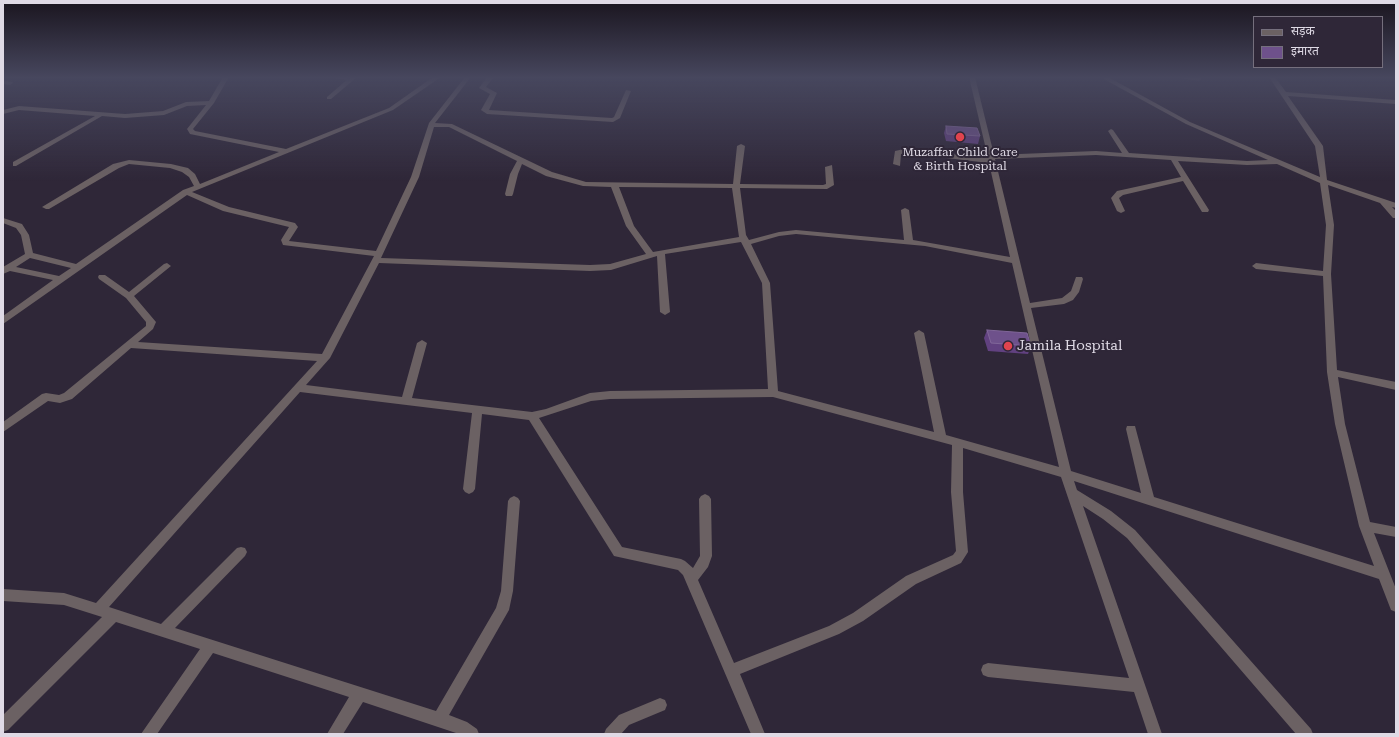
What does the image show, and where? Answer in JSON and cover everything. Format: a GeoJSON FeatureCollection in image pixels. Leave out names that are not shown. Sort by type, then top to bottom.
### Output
{"type":"FeatureCollection","features":[{"type":"Feature","properties":{"kind":"street"},"geometry":{"type":"LineString","coordinates":[[53,111],[99,116],[125,116],[158,114],[165,111]]}},
{"type":"Feature","properties":{"kind":"street"},"geometry":{"type":"LineString","coordinates":[[204,111],[190,129],[192,133],[287,151]]}},
{"type":"Feature","properties":{"kind":"street"},"geometry":{"type":"LineString","coordinates":[[3,321],[20,307],[186,192],[385,111]]}},
{"type":"Feature","properties":{"kind":"street"},"geometry":{"type":"LineString","coordinates":[[98,610],[325,358],[378,257],[415,177],[431,125],[441,111]]}},
{"type":"Feature","properties":{"kind":"street"},"geometry":{"type":"LineString","coordinates":[[486,111],[613,120],[617,118],[620,111]]}},
{"type":"Feature","properties":{"kind":"street"},"geometry":{"type":"LineString","coordinates":[[980,111],[1066,474],[1155,734]]}},
{"type":"Feature","properties":{"kind":"street"},"geometry":{"type":"LineString","coordinates":[[1166,111],[1188,123],[1323,181],[1396,206]]}},
{"type":"Feature","properties":{"kind":"street"},"geometry":{"type":"LineString","coordinates":[[1295,111],[1319,146],[1330,225],[1327,274],[1332,372],[1340,424],[1365,526],[1396,606]]}},
{"type":"Feature","properties":{"kind":"street"},"geometry":{"type":"LineString","coordinates":[[16,164],[99,116]]}},
{"type":"Feature","properties":{"kind":"street"},"geometry":{"type":"LineString","coordinates":[[431,125],[443,124],[456,127],[520,161],[567,180],[586,184],[828,186],[830,185],[829,167]]}},
{"type":"Feature","properties":{"kind":"street"},"geometry":{"type":"LineString","coordinates":[[1111,131],[1127,155]]}},
{"type":"Feature","properties":{"kind":"street"},"geometry":{"type":"LineString","coordinates":[[741,146],[736,186],[742,235],[761,271],[766,284],[773,393]]}},
{"type":"Feature","properties":{"kind":"street"},"geometry":{"type":"LineString","coordinates":[[897,164],[898,153],[904,151],[992,159],[1077,153],[1127,155],[1247,164],[1280,162]]}},
{"type":"Feature","properties":{"kind":"street"},"geometry":{"type":"LineString","coordinates":[[1173,158],[1205,210]]}},
{"type":"Feature","properties":{"kind":"street"},"geometry":{"type":"LineString","coordinates":[[509,194],[514,174],[520,161]]}},
{"type":"Feature","properties":{"kind":"street"},"geometry":{"type":"LineString","coordinates":[[46,207],[116,166],[129,162],[171,166],[185,170],[192,176],[198,187]]}},
{"type":"Feature","properties":{"kind":"street"},"geometry":{"type":"LineString","coordinates":[[1121,211],[1115,198],[1120,193],[1186,178]]}},
{"type":"Feature","properties":{"kind":"street"},"geometry":{"type":"LineString","coordinates":[[614,184],[630,226],[650,254]]}},
{"type":"Feature","properties":{"kind":"street"},"geometry":{"type":"LineString","coordinates":[[186,192],[226,209],[292,225],[294,228],[285,240],[286,242],[378,257],[590,268],[618,265],[650,254],[661,252],[745,241],[796,232],[909,243],[1016,261]]}},
{"type":"Feature","properties":{"kind":"street"},"geometry":{"type":"LineString","coordinates":[[1383,202],[1396,216]]}},
{"type":"Feature","properties":{"kind":"street"},"geometry":{"type":"LineString","coordinates":[[905,210],[909,243]]}},
{"type":"Feature","properties":{"kind":"street"},"geometry":{"type":"LineString","coordinates":[[3,220],[19,226],[25,235],[29,255]]}},
{"type":"Feature","properties":{"kind":"street"},"geometry":{"type":"LineString","coordinates":[[661,252],[666,312]]}},
{"type":"Feature","properties":{"kind":"street"},"geometry":{"type":"LineString","coordinates":[[6,269],[29,255],[77,267]]}},
{"type":"Feature","properties":{"kind":"street"},"geometry":{"type":"LineString","coordinates":[[129,296],[167,266]]}},
{"type":"Feature","properties":{"kind":"street"},"geometry":{"type":"LineString","coordinates":[[1256,266],[1327,274]]}},
{"type":"Feature","properties":{"kind":"street"},"geometry":{"type":"LineString","coordinates":[[6,269],[60,279]]}},
{"type":"Feature","properties":{"kind":"street"},"geometry":{"type":"LineString","coordinates":[[3,428],[46,397],[60,399],[68,396],[150,327],[151,322],[129,296],[102,277]]}},
{"type":"Feature","properties":{"kind":"street"},"geometry":{"type":"LineString","coordinates":[[1026,306],[1064,301],[1070,298],[1075,292],[1079,279]]}},
{"type":"Feature","properties":{"kind":"street"},"geometry":{"type":"LineString","coordinates":[[919,333],[941,438]]}},
{"type":"Feature","properties":{"kind":"street"},"geometry":{"type":"LineString","coordinates":[[406,401],[422,343]]}},
{"type":"Feature","properties":{"kind":"street"},"geometry":{"type":"LineString","coordinates":[[130,345],[325,358]]}},
{"type":"Feature","properties":{"kind":"street"},"geometry":{"type":"LineString","coordinates":[[1332,372],[1396,386]]}},
{"type":"Feature","properties":{"kind":"street"},"geometry":{"type":"LineString","coordinates":[[298,388],[532,416],[590,397],[610,394],[773,393],[958,442],[1066,474],[1384,575]]}},
{"type":"Feature","properties":{"kind":"street"},"geometry":{"type":"LineString","coordinates":[[469,489],[477,410]]}},
{"type":"Feature","properties":{"kind":"street"},"geometry":{"type":"LineString","coordinates":[[532,416],[618,552],[681,565],[688,570],[758,734]]}},
{"type":"Feature","properties":{"kind":"street"},"geometry":{"type":"LineString","coordinates":[[1131,429],[1149,501]]}},
{"type":"Feature","properties":{"kind":"street"},"geometry":{"type":"LineString","coordinates":[[731,670],[840,626],[858,617],[902,586],[957,559],[961,555],[957,492],[958,442]]}},
{"type":"Feature","properties":{"kind":"street"},"geometry":{"type":"LineString","coordinates":[[1072,493],[1107,515],[1131,534],[1306,734]]}},
{"type":"Feature","properties":{"kind":"street"},"geometry":{"type":"LineString","coordinates":[[692,579],[704,563],[706,556],[705,499]]}},
{"type":"Feature","properties":{"kind":"street"},"geometry":{"type":"LineString","coordinates":[[439,719],[502,610],[507,591],[514,501]]}},
{"type":"Feature","properties":{"kind":"street"},"geometry":{"type":"LineString","coordinates":[[1365,526],[1396,532]]}},
{"type":"Feature","properties":{"kind":"street"},"geometry":{"type":"LineString","coordinates":[[163,631],[241,552]]}},
{"type":"Feature","properties":{"kind":"street"},"geometry":{"type":"LineString","coordinates":[[3,595],[64,599],[439,719],[462,727],[471,734]]}},
{"type":"Feature","properties":{"kind":"street"},"geometry":{"type":"LineString","coordinates":[[3,725],[114,615]]}},
{"type":"Feature","properties":{"kind":"street"},"geometry":{"type":"LineString","coordinates":[[148,734],[210,646]]}},
{"type":"Feature","properties":{"kind":"street"},"geometry":{"type":"LineString","coordinates":[[988,670],[1139,686]]}},
{"type":"Feature","properties":{"kind":"street"},"geometry":{"type":"LineString","coordinates":[[334,734],[359,694]]}},
{"type":"Feature","properties":{"kind":"street"},"geometry":{"type":"LineString","coordinates":[[611,734],[624,720],[660,705]]}},
{"type":"Feature","properties":{"kind":"building"},"geometry":{"type":"Polygon","coordinates":[[[946,126],[977,128],[980,136],[947,134],[946,126]]]}},
{"type":"Feature","properties":{"kind":"building"},"geometry":{"type":"Polygon","coordinates":[[[987,330],[1027,333],[1031,346],[991,343],[987,330]]]}},
{"type":"Feature","properties":{"kind":"place","name":"Muzaffar Child Care & Birth Hospital"},"geometry":{"type":"Point","coordinates":[960,137]}},
{"type":"Feature","properties":{"kind":"place","name":"Jamila Hospital"},"geometry":{"type":"Point","coordinates":[1008,346]}}]}
